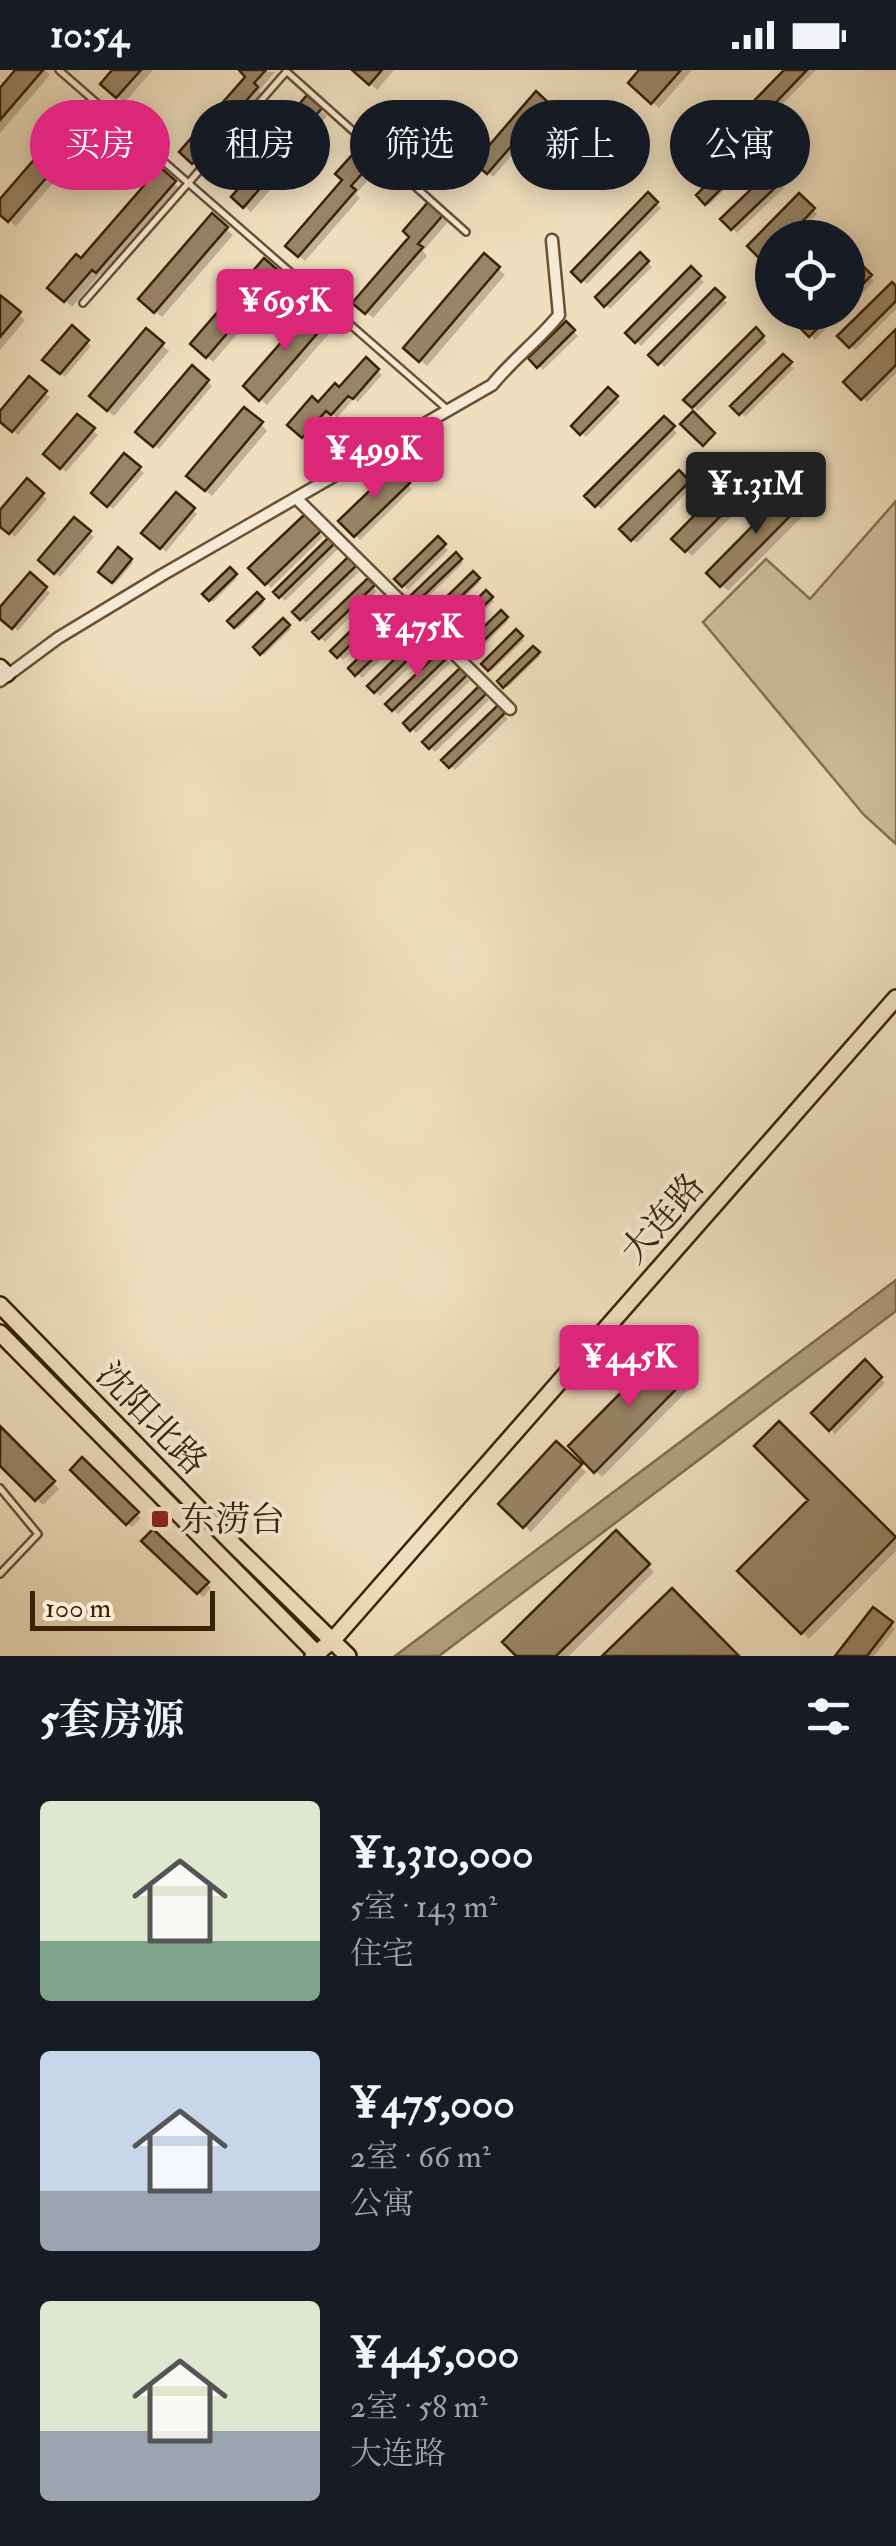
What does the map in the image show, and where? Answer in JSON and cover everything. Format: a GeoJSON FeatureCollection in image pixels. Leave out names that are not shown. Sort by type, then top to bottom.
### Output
{"type":"FeatureCollection","features":[{"type":"Feature","properties":{"kind":"main road","name":"大连路"},"geometry":{"type":"LineString","coordinates":[[316,1655],[896,998]]}},
{"type":"Feature","properties":{"kind":"main road","name":"沈阳北路"},"geometry":{"type":"LineString","coordinates":[[0,1305],[348,1656]]}},
{"type":"Feature","properties":{"kind":"main road","name":"沈阳北路"},"geometry":{"type":"LineString","coordinates":[[0,1333],[316,1655]]}},
{"type":"Feature","properties":{"kind":"street"},"geometry":{"type":"LineString","coordinates":[[2,674],[492,385],[558,316],[552,240]]}},
{"type":"Feature","properties":{"kind":"street"},"geometry":{"type":"LineString","coordinates":[[296,498],[510,709]]}},
{"type":"Feature","properties":{"kind":"lane"},"geometry":{"type":"LineString","coordinates":[[59,70],[190,184],[83,303]]}},
{"type":"Feature","properties":{"kind":"lane"},"geometry":{"type":"LineString","coordinates":[[261,100],[286,71],[466,232]]}},
{"type":"Feature","properties":{"kind":"lane"},"geometry":{"type":"LineString","coordinates":[[197,190],[447,409]]}},
{"type":"Feature","properties":{"kind":"lane"},"geometry":{"type":"LineString","coordinates":[[0,1488],[38,1534],[0,1574]]}},
{"type":"Feature","properties":{"kind":"shaded area"},"geometry":{"type":"Polygon","coordinates":[[[896,501],[896,844],[864,815],[703,622],[766,559],[810,599],[896,501]]]}},
{"type":"Feature","properties":{"kind":"shaded area"},"geometry":{"type":"Polygon","coordinates":[[[896,1280],[896,1311],[439,1656],[395,1656],[896,1280]]]}},
{"type":"Feature","properties":{"kind":"building"},"geometry":{"type":"Polygon","coordinates":[[[15,70],[43,70],[0,120],[0,88],[15,70]]]}},
{"type":"Feature","properties":{"kind":"building"},"geometry":{"type":"Polygon","coordinates":[[[112,70],[141,70],[116,98],[100,84],[112,70]]]}},
{"type":"Feature","properties":{"kind":"building"},"geometry":{"type":"Polygon","coordinates":[[[239,70],[266,70],[254,83],[258,87],[247,100],[225,100],[245,77],[239,70]]]}},
{"type":"Feature","properties":{"kind":"building"},"geometry":{"type":"Polygon","coordinates":[[[352,70],[382,70],[369,85],[352,70]]]}},
{"type":"Feature","properties":{"kind":"building"},"geometry":{"type":"Polygon","coordinates":[[[639,70],[681,70],[651,104],[628,83],[639,70]]]}},
{"type":"Feature","properties":{"kind":"building"},"geometry":{"type":"Polygon","coordinates":[[[784,70],[807,70],[778,100],[755,100],[784,70]]]}},
{"type":"Feature","properties":{"kind":"building"},"geometry":{"type":"Polygon","coordinates":[[[536,91],[546,100],[528,100],[536,91]]]}},
{"type":"Feature","properties":{"kind":"building"},"geometry":{"type":"Polygon","coordinates":[[[510,121],[510,148],[490,171],[490,144],[510,121]]]}},
{"type":"Feature","properties":{"kind":"building"},"geometry":{"type":"Polygon","coordinates":[[[190,140],[190,162],[179,152],[190,140]]]}},
{"type":"Feature","properties":{"kind":"building"},"geometry":{"type":"Polygon","coordinates":[[[350,157],[350,190],[356,190],[298,257],[285,246],[342,180],[335,174],[350,157]]]}},
{"type":"Feature","properties":{"kind":"building"},"geometry":{"type":"Polygon","coordinates":[[[30,164],[30,190],[36,190],[8,222],[0,215],[0,199],[30,164]]]}},
{"type":"Feature","properties":{"kind":"building"},"geometry":{"type":"Polygon","coordinates":[[[140,190],[168,190],[96,273],[92,270],[64,302],[47,288],[76,254],[81,258],[140,190]]]}},
{"type":"Feature","properties":{"kind":"building"},"geometry":{"type":"Polygon","coordinates":[[[237,190],[259,190],[243,208],[231,197],[237,190]]]}},
{"type":"Feature","properties":{"kind":"building"},"geometry":{"type":"Polygon","coordinates":[[[701,190],[720,190],[705,205],[696,195],[701,190]]]}},
{"type":"Feature","properties":{"kind":"building"},"geometry":{"type":"Polygon","coordinates":[[[750,190],[773,190],[731,230],[720,219],[750,190]]]}},
{"type":"Feature","properties":{"kind":"building"},"geometry":{"type":"Polygon","coordinates":[[[648,192],[658,202],[581,282],[571,272],[648,192]]]}},
{"type":"Feature","properties":{"kind":"building"},"geometry":{"type":"Polygon","coordinates":[[[799,193],[815,208],[804,220],[773,220],[799,193]]]}},
{"type":"Feature","properties":{"kind":"building"},"geometry":{"type":"Polygon","coordinates":[[[429,201],[444,214],[418,244],[423,247],[365,314],[352,303],[409,237],[403,231],[429,201]]]}},
{"type":"Feature","properties":{"kind":"building"},"geometry":{"type":"Polygon","coordinates":[[[212,213],[228,227],[154,313],[138,299],[212,213]]]}},
{"type":"Feature","properties":{"kind":"building"},"geometry":{"type":"Polygon","coordinates":[[[755,238],[755,254],[747,246],[755,238]]]}},
{"type":"Feature","properties":{"kind":"building"},"geometry":{"type":"Polygon","coordinates":[[[640,252],[649,261],[604,307],[595,297],[640,252]]]}},
{"type":"Feature","properties":{"kind":"building"},"geometry":{"type":"Polygon","coordinates":[[[484,253],[500,267],[419,362],[403,348],[484,253]]]}},
{"type":"Feature","properties":{"kind":"building"},"geometry":{"type":"Polygon","coordinates":[[[264,258],[280,272],[206,358],[190,344],[264,258]]]}},
{"type":"Feature","properties":{"kind":"building"},"geometry":{"type":"Polygon","coordinates":[[[691,266],[701,276],[635,343],[625,333],[691,266]]]}},
{"type":"Feature","properties":{"kind":"building"},"geometry":{"type":"Polygon","coordinates":[[[892,282],[896,286],[896,301],[849,348],[837,336],[843,330],[865,330],[865,309],[892,282]]]}},
{"type":"Feature","properties":{"kind":"building"},"geometry":{"type":"Polygon","coordinates":[[[715,288],[725,297],[658,365],[648,355],[715,288]]]}},
{"type":"Feature","properties":{"kind":"building"},"geometry":{"type":"Polygon","coordinates":[[[0,295],[21,312],[0,337],[0,295]]]}},
{"type":"Feature","properties":{"kind":"building"},"geometry":{"type":"Polygon","coordinates":[[[312,307],[328,321],[259,401],[243,386],[312,307]]]}},
{"type":"Feature","properties":{"kind":"building"},"geometry":{"type":"Polygon","coordinates":[[[566,321],[575,330],[537,368],[528,358],[566,321]]]}},
{"type":"Feature","properties":{"kind":"building"},"geometry":{"type":"Polygon","coordinates":[[[72,325],[89,340],[60,374],[42,360],[72,325]]]}},
{"type":"Feature","properties":{"kind":"building"},"geometry":{"type":"Polygon","coordinates":[[[146,328],[164,343],[107,411],[89,396],[146,328]]]}},
{"type":"Feature","properties":{"kind":"building"},"geometry":{"type":"Polygon","coordinates":[[[755,328],[764,336],[692,408],[683,400],[755,328]]]}},
{"type":"Feature","properties":{"kind":"building"},"geometry":{"type":"Polygon","coordinates":[[[896,329],[896,365],[861,400],[843,382],[896,329]]]}},
{"type":"Feature","properties":{"kind":"building"},"geometry":{"type":"Polygon","coordinates":[[[783,354],[792,362],[739,415],[730,406],[783,354]]]}},
{"type":"Feature","properties":{"kind":"building"},"geometry":{"type":"Polygon","coordinates":[[[366,357],[379,369],[353,399],[348,396],[331,415],[326,411],[302,438],[287,425],[312,396],[318,402],[335,383],[339,387],[366,357]]]}},
{"type":"Feature","properties":{"kind":"building"},"geometry":{"type":"Polygon","coordinates":[[[192,365],[209,380],[153,447],[135,432],[192,365]]]}},
{"type":"Feature","properties":{"kind":"building"},"geometry":{"type":"Polygon","coordinates":[[[29,376],[47,391],[12,432],[0,422],[0,411],[29,376]]]}},
{"type":"Feature","properties":{"kind":"building"},"geometry":{"type":"Polygon","coordinates":[[[608,387],[618,396],[580,435],[571,426],[608,387]]]}},
{"type":"Feature","properties":{"kind":"building"},"geometry":{"type":"Polygon","coordinates":[[[244,407],[263,422],[205,491],[186,476],[244,407]]]}},
{"type":"Feature","properties":{"kind":"building"},"geometry":{"type":"Polygon","coordinates":[[[693,411],[715,433],[703,446],[680,424],[693,411]]]}},
{"type":"Feature","properties":{"kind":"building"},"geometry":{"type":"Polygon","coordinates":[[[77,414],[95,428],[60,469],[43,454],[77,414]]]}},
{"type":"Feature","properties":{"kind":"building"},"geometry":{"type":"Polygon","coordinates":[[[664,416],[675,426],[595,507],[584,496],[664,416]]]}},
{"type":"Feature","properties":{"kind":"building"},"geometry":{"type":"Polygon","coordinates":[[[124,453],[141,467],[107,507],[91,493],[124,453]]]}},
{"type":"Feature","properties":{"kind":"building"},"geometry":{"type":"Polygon","coordinates":[[[755,454],[769,467],[685,552],[671,539],[755,454]]]}},
{"type":"Feature","properties":{"kind":"building"},"geometry":{"type":"Polygon","coordinates":[[[394,467],[410,483],[354,537],[338,521],[394,467]]]}},
{"type":"Feature","properties":{"kind":"building"},"geometry":{"type":"Polygon","coordinates":[[[679,470],[690,481],[631,541],[619,529],[679,470]]]}},
{"type":"Feature","properties":{"kind":"building"},"geometry":{"type":"Polygon","coordinates":[[[27,478],[44,493],[9,534],[0,527],[0,510],[27,478]]]}},
{"type":"Feature","properties":{"kind":"building"},"geometry":{"type":"Polygon","coordinates":[[[791,487],[805,501],[720,587],[706,573],[791,487]]]}},
{"type":"Feature","properties":{"kind":"building"},"geometry":{"type":"Polygon","coordinates":[[[176,492],[195,508],[160,549],[141,533],[176,492]]]}},
{"type":"Feature","properties":{"kind":"building"},"geometry":{"type":"Polygon","coordinates":[[[305,514],[321,531],[265,585],[248,568],[305,514]]]}},
{"type":"Feature","properties":{"kind":"building"},"geometry":{"type":"Polygon","coordinates":[[[74,517],[91,531],[54,574],[38,560],[74,517]]]}},
{"type":"Feature","properties":{"kind":"building"},"geometry":{"type":"Polygon","coordinates":[[[438,536],[446,544],[402,587],[394,579],[438,536]]]}},
{"type":"Feature","properties":{"kind":"building"},"geometry":{"type":"Polygon","coordinates":[[[329,537],[335,543],[279,598],[273,592],[329,537]]]}},
{"type":"Feature","properties":{"kind":"building"},"geometry":{"type":"Polygon","coordinates":[[[118,547],[132,559],[112,583],[98,572],[118,547]]]}},
{"type":"Feature","properties":{"kind":"building"},"geometry":{"type":"Polygon","coordinates":[[[456,552],[462,559],[417,602],[411,595],[456,552]]]}},
{"type":"Feature","properties":{"kind":"building"},"geometry":{"type":"Polygon","coordinates":[[[348,557],[356,566],[300,620],[292,612],[348,557]]]}},
{"type":"Feature","properties":{"kind":"building"},"geometry":{"type":"Polygon","coordinates":[[[230,567],[237,574],[209,601],[202,594],[230,567]]]}},
{"type":"Feature","properties":{"kind":"building"},"geometry":{"type":"Polygon","coordinates":[[[473,571],[480,578],[436,621],[429,614],[473,571]]]}},
{"type":"Feature","properties":{"kind":"building"},"geometry":{"type":"Polygon","coordinates":[[[30,572],[47,587],[12,629],[0,619],[0,607],[30,572]]]}},
{"type":"Feature","properties":{"kind":"building"},"geometry":{"type":"Polygon","coordinates":[[[368,578],[375,585],[319,639],[312,632],[368,578]]]}},
{"type":"Feature","properties":{"kind":"building"},"geometry":{"type":"Polygon","coordinates":[[[486,590],[493,597],[452,637],[445,631],[486,590]]]}},
{"type":"Feature","properties":{"kind":"building"},"geometry":{"type":"Polygon","coordinates":[[[257,592],[264,599],[234,628],[227,621],[257,592]]]}},
{"type":"Feature","properties":{"kind":"building"},"geometry":{"type":"Polygon","coordinates":[[[387,595],[394,602],[337,658],[330,651],[387,595]]]}},
{"type":"Feature","properties":{"kind":"building"},"geometry":{"type":"Polygon","coordinates":[[[501,610],[508,617],[471,653],[464,646],[501,610]]]}},
{"type":"Feature","properties":{"kind":"building"},"geometry":{"type":"Polygon","coordinates":[[[405,613],[413,620],[355,676],[348,668],[405,613]]]}},
{"type":"Feature","properties":{"kind":"building"},"geometry":{"type":"Polygon","coordinates":[[[283,618],[290,625],[260,655],[253,647],[283,618]]]}},
{"type":"Feature","properties":{"kind":"building"},"geometry":{"type":"Polygon","coordinates":[[[516,629],[523,636],[488,671],[481,664],[516,629]]]}},
{"type":"Feature","properties":{"kind":"building"},"geometry":{"type":"Polygon","coordinates":[[[422,632],[429,639],[374,693],[367,686],[422,632]]]}},
{"type":"Feature","properties":{"kind":"building"},"geometry":{"type":"Polygon","coordinates":[[[533,646],[540,652],[503,688],[497,681],[533,646]]]}},
{"type":"Feature","properties":{"kind":"building"},"geometry":{"type":"Polygon","coordinates":[[[441,650],[448,657],[392,711],[385,704],[441,650]]]}},
{"type":"Feature","properties":{"kind":"building"},"geometry":{"type":"Polygon","coordinates":[[[460,668],[467,675],[410,731],[403,723],[460,668]]]}},
{"type":"Feature","properties":{"kind":"building"},"geometry":{"type":"Polygon","coordinates":[[[479,686],[486,694],[429,749],[422,742],[479,686]]]}},
{"type":"Feature","properties":{"kind":"building"},"geometry":{"type":"Polygon","coordinates":[[[498,705],[505,713],[449,768],[441,760],[498,705]]]}},
{"type":"Feature","properties":{"kind":"building"},"geometry":{"type":"Polygon","coordinates":[[[665,1348],[691,1374],[594,1473],[568,1446],[665,1348]]]}},
{"type":"Feature","properties":{"kind":"building"},"geometry":{"type":"Polygon","coordinates":[[[865,1359],[882,1377],[829,1431],[811,1413],[865,1359]]]}},
{"type":"Feature","properties":{"kind":"building"},"geometry":{"type":"Polygon","coordinates":[[[779,1421],[896,1537],[801,1634],[737,1571],[808,1500],[754,1446],[779,1421]]]}},
{"type":"Feature","properties":{"kind":"building"},"geometry":{"type":"Polygon","coordinates":[[[0,1426],[55,1481],[35,1501],[0,1466],[0,1426]]]}},
{"type":"Feature","properties":{"kind":"building"},"geometry":{"type":"Polygon","coordinates":[[[556,1441],[582,1464],[523,1528],[498,1504],[556,1441]]]}},
{"type":"Feature","properties":{"kind":"building"},"geometry":{"type":"Polygon","coordinates":[[[82,1457],[139,1512],[126,1525],[70,1470],[82,1457]]]}},
{"type":"Feature","properties":{"kind":"building"},"geometry":{"type":"Polygon","coordinates":[[[153,1529],[209,1582],[197,1594],[141,1541],[153,1529]]]}},
{"type":"Feature","properties":{"kind":"building"},"geometry":{"type":"Polygon","coordinates":[[[616,1530],[650,1564],[556,1656],[516,1656],[502,1642],[616,1530]]]}},
{"type":"Feature","properties":{"kind":"building"},"geometry":{"type":"Polygon","coordinates":[[[672,1588],[739,1656],[602,1656],[672,1588]]]}},
{"type":"Feature","properties":{"kind":"building"},"geometry":{"type":"Polygon","coordinates":[[[873,1607],[893,1622],[867,1656],[835,1656],[873,1607]]]}},
{"type":"Feature","properties":{"kind":"place","name":"东涝台"},"geometry":{"type":"Point","coordinates":[160,1519]}}]}
